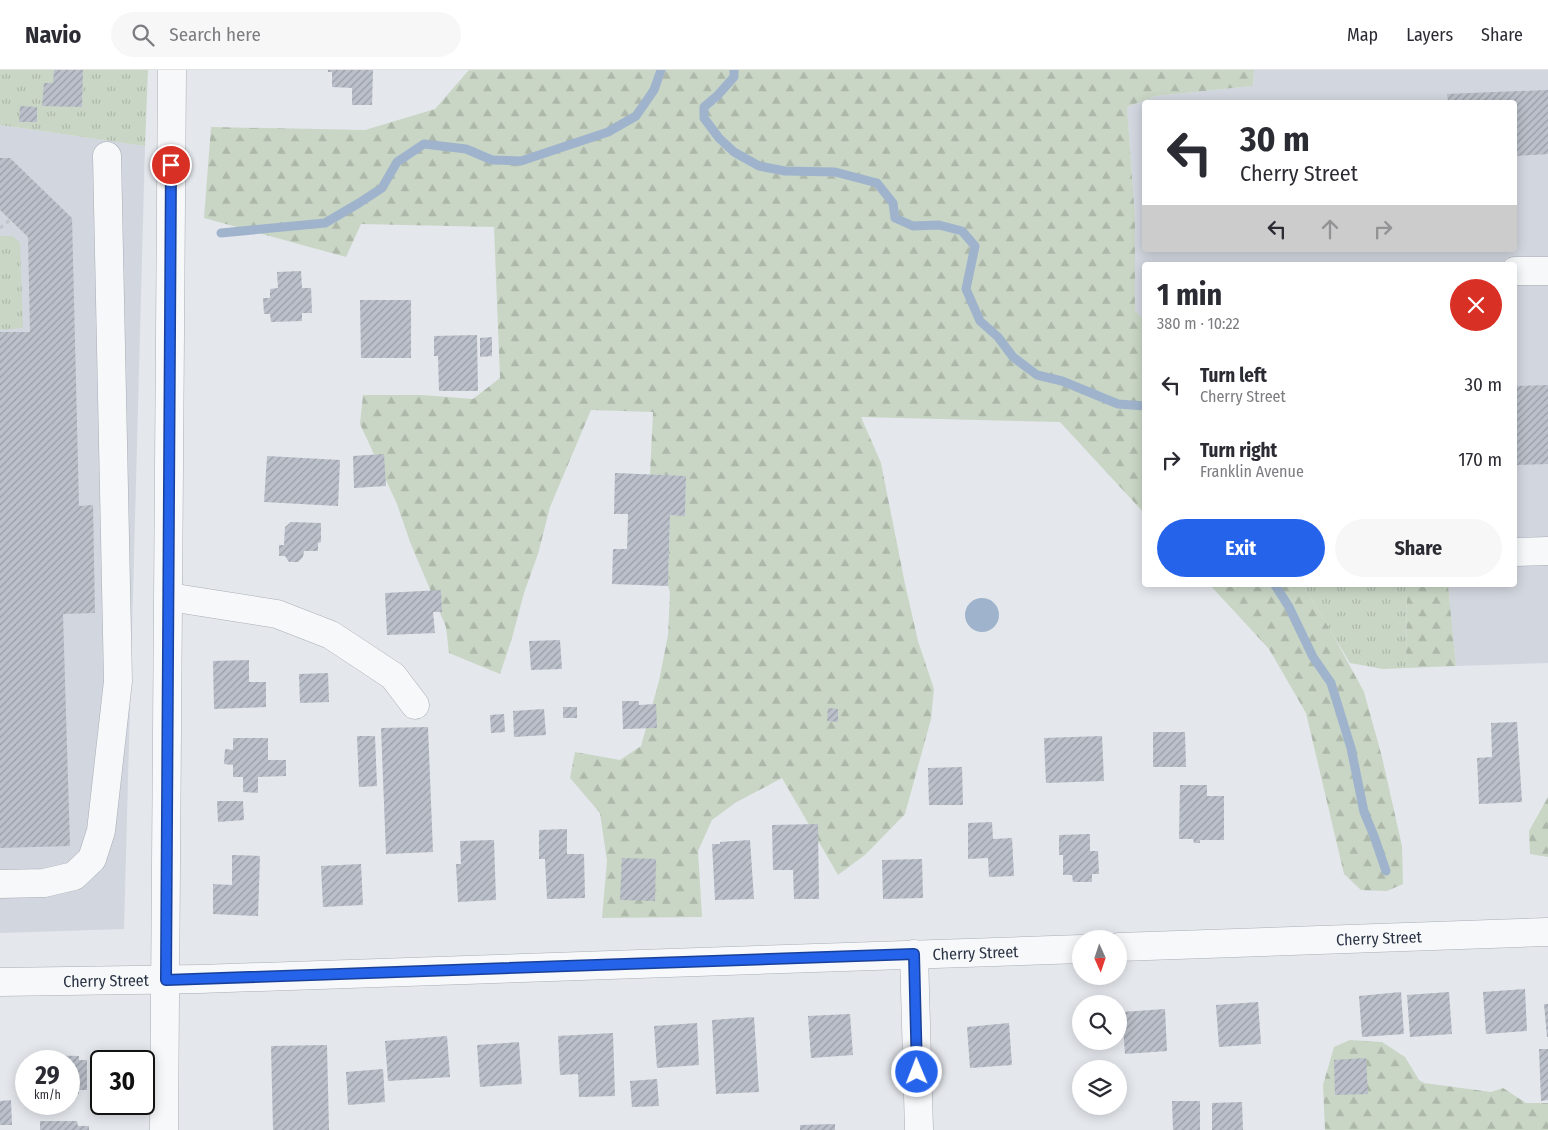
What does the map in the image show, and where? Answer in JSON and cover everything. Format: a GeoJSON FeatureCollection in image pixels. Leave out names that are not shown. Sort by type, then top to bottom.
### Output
{"type":"FeatureCollection","features":[{"type":"Feature","properties":{"kind":"street"},"geometry":{"type":"LineString","coordinates":[[164,1130],[172,70]]}},
{"type":"Feature","properties":{"kind":"street"},"geometry":{"type":"LineString","coordinates":[[0,884],[44,883],[74,876],[92,860],[101,831],[118,680],[107,156]]}},
{"type":"Feature","properties":{"kind":"street"},"geometry":{"type":"LineString","coordinates":[[1517,271],[1548,271]]}},
{"type":"Feature","properties":{"kind":"street"},"geometry":{"type":"LineString","coordinates":[[1517,552],[1548,552]]}},
{"type":"Feature","properties":{"kind":"street"},"geometry":{"type":"LineString","coordinates":[[169,597],[277,614],[331,635],[393,676],[415,706]]}},
{"type":"Feature","properties":{"kind":"street","name":"Cherry Street"},"geometry":{"type":"LineString","coordinates":[[1128,947],[1548,932]]}},
{"type":"Feature","properties":{"kind":"street","name":"Cherry Street"},"geometry":{"type":"LineString","coordinates":[[0,982],[166,980],[1072,948]]}},
{"type":"Feature","properties":{"kind":"street"},"geometry":{"type":"LineString","coordinates":[[914,954],[919,1130]]}},
{"type":"Feature","properties":{"kind":"path"},"geometry":{"type":"LineString","coordinates":[[0,228],[10,220]]}},
{"type":"Feature","properties":{"kind":"shaded area"},"geometry":{"type":"Polygon","coordinates":[[[1254,70],[1548,70],[1548,663],[1456,666],[1448,587],[1517,587],[1517,262],[1142,262],[1142,318],[1135,310],[1135,217],[1127,107],[1142,101],[1142,252],[1517,252],[1517,100],[1145,100],[1155,96],[1253,86],[1254,70]]]}},
{"type":"Feature","properties":{"kind":"shaded area"},"geometry":{"type":"Polygon","coordinates":[[[0,125],[145,146],[124,929],[0,933],[0,125]]]}},
{"type":"Feature","properties":{"kind":"green space"},"geometry":{"type":"Polygon","coordinates":[[[0,70],[148,70],[145,146],[0,125],[0,70]]]}},
{"type":"Feature","properties":{"kind":"green space"},"geometry":{"type":"Polygon","coordinates":[[[469,70],[1254,70],[1253,86],[1155,96],[1127,107],[1135,217],[1135,310],[1142,318],[1142,511],[1060,422],[861,417],[881,463],[918,641],[934,689],[931,719],[905,814],[866,854],[838,875],[782,778],[735,803],[712,820],[698,851],[702,917],[602,918],[607,861],[600,813],[570,778],[575,752],[620,760],[641,746],[659,681],[668,635],[670,515],[685,516],[686,476],[650,475],[653,412],[591,410],[550,507],[538,554],[524,593],[500,674],[449,653],[446,627],[410,542],[397,504],[360,424],[363,395],[422,395],[473,399],[500,378],[494,227],[361,224],[346,257],[204,218],[211,127],[365,130],[435,109],[469,70]]]}},
{"type":"Feature","properties":{"kind":"green space"},"geometry":{"type":"Polygon","coordinates":[[[0,236],[13,236],[20,243],[23,328],[0,330],[0,236]]]}},
{"type":"Feature","properties":{"kind":"green space"},"geometry":{"type":"Polygon","coordinates":[[[1212,587],[1304,587],[1364,692],[1382,757],[1402,846],[1403,884],[1387,891],[1361,890],[1344,874],[1306,713],[1269,649],[1212,587]]]}},
{"type":"Feature","properties":{"kind":"green space"},"geometry":{"type":"Polygon","coordinates":[[[1304,587],[1407,587],[1406,668],[1383,669],[1350,663],[1304,587]]]}},
{"type":"Feature","properties":{"kind":"green space"},"geometry":{"type":"Polygon","coordinates":[[[1407,587],[1448,587],[1456,666],[1406,668],[1407,587]]]}},
{"type":"Feature","properties":{"kind":"green space"},"geometry":{"type":"Polygon","coordinates":[[[1548,797],[1548,857],[1530,854],[1529,831],[1548,797]]]}},
{"type":"Feature","properties":{"kind":"green space"},"geometry":{"type":"Polygon","coordinates":[[[1350,1040],[1382,1042],[1405,1057],[1419,1080],[1424,1083],[1491,1092],[1503,1088],[1526,1103],[1548,1103],[1548,1130],[1325,1130],[1323,1085],[1334,1047],[1350,1040]]]}},
{"type":"Feature","properties":{"kind":"water"},"geometry":{"type":"Polygon","coordinates":[[[982,598],[989,599],[994,603],[998,608],[998,622],[994,627],[989,631],[982,632],[975,631],[970,627],[966,622],[965,615],[966,608],[970,603],[975,599],[982,598]]]}},
{"type":"Feature","properties":{"kind":"building"},"geometry":{"type":"Polygon","coordinates":[[[54,70],[83,70],[82,107],[42,106],[44,83],[53,83],[54,70]]]}},
{"type":"Feature","properties":{"kind":"building"},"geometry":{"type":"Polygon","coordinates":[[[328,70],[373,70],[372,105],[352,105],[352,88],[332,87],[332,72],[328,72],[328,70]]]}},
{"type":"Feature","properties":{"kind":"building"},"geometry":{"type":"Polygon","coordinates":[[[1548,90],[1548,154],[1517,156],[1517,100],[1448,100],[1447,94],[1548,90]]]}},
{"type":"Feature","properties":{"kind":"building"},"geometry":{"type":"Polygon","coordinates":[[[20,106],[37,107],[37,122],[19,122],[20,106]]]}},
{"type":"Feature","properties":{"kind":"building"},"geometry":{"type":"Polygon","coordinates":[[[0,158],[10,158],[72,218],[79,506],[93,505],[95,613],[63,614],[70,846],[0,848],[0,332],[30,332],[28,237],[0,210],[0,158]]]}},
{"type":"Feature","properties":{"kind":"building"},"geometry":{"type":"Polygon","coordinates":[[[301,271],[302,288],[311,288],[312,313],[302,313],[302,321],[271,322],[270,314],[264,314],[263,298],[270,298],[270,289],[278,288],[277,272],[301,271]]]}},
{"type":"Feature","properties":{"kind":"building"},"geometry":{"type":"Polygon","coordinates":[[[360,300],[411,300],[411,358],[361,358],[360,300]]]}},
{"type":"Feature","properties":{"kind":"building"},"geometry":{"type":"Polygon","coordinates":[[[477,335],[478,391],[439,391],[438,356],[434,356],[434,336],[477,335]]]}},
{"type":"Feature","properties":{"kind":"building"},"geometry":{"type":"Polygon","coordinates":[[[492,337],[492,356],[480,357],[480,338],[492,337]]]}},
{"type":"Feature","properties":{"kind":"building"},"geometry":{"type":"Polygon","coordinates":[[[1548,385],[1548,464],[1517,465],[1517,386],[1548,385]]]}},
{"type":"Feature","properties":{"kind":"building"},"geometry":{"type":"Polygon","coordinates":[[[384,454],[386,486],[354,488],[353,456],[384,454]]]}},
{"type":"Feature","properties":{"kind":"building"},"geometry":{"type":"Polygon","coordinates":[[[267,456],[340,460],[338,506],[264,502],[267,456]]]}},
{"type":"Feature","properties":{"kind":"building"},"geometry":{"type":"Polygon","coordinates":[[[615,473],[686,476],[685,516],[670,515],[668,586],[612,584],[613,549],[627,549],[628,514],[614,514],[615,473]]]}},
{"type":"Feature","properties":{"kind":"building"},"geometry":{"type":"Polygon","coordinates":[[[291,522],[321,523],[321,542],[318,543],[318,551],[304,551],[303,557],[298,562],[289,562],[285,556],[279,556],[279,545],[284,545],[285,527],[291,522]]]}},
{"type":"Feature","properties":{"kind":"building"},"geometry":{"type":"Polygon","coordinates":[[[441,590],[442,612],[433,612],[435,633],[387,635],[385,593],[441,590]]]}},
{"type":"Feature","properties":{"kind":"building"},"geometry":{"type":"Polygon","coordinates":[[[560,640],[562,669],[531,670],[529,641],[560,640]]]}},
{"type":"Feature","properties":{"kind":"building"},"geometry":{"type":"Polygon","coordinates":[[[249,660],[249,682],[266,682],[266,707],[214,709],[213,661],[249,660]]]}},
{"type":"Feature","properties":{"kind":"building"},"geometry":{"type":"Polygon","coordinates":[[[328,673],[329,702],[300,703],[299,674],[328,673]]]}},
{"type":"Feature","properties":{"kind":"building"},"geometry":{"type":"Polygon","coordinates":[[[622,701],[639,701],[639,705],[656,704],[657,728],[623,729],[622,701]]]}},
{"type":"Feature","properties":{"kind":"building"},"geometry":{"type":"Polygon","coordinates":[[[563,707],[577,707],[577,718],[563,718],[563,707]]]}},
{"type":"Feature","properties":{"kind":"building"},"geometry":{"type":"Polygon","coordinates":[[[828,708],[838,709],[838,722],[827,721],[828,708]]]}},
{"type":"Feature","properties":{"kind":"building"},"geometry":{"type":"Polygon","coordinates":[[[544,709],[546,735],[514,737],[513,711],[544,709]]]}},
{"type":"Feature","properties":{"kind":"building"},"geometry":{"type":"Polygon","coordinates":[[[504,714],[505,732],[491,733],[490,715],[504,714]]]}},
{"type":"Feature","properties":{"kind":"building"},"geometry":{"type":"Polygon","coordinates":[[[1517,722],[1522,802],[1479,804],[1477,758],[1492,757],[1491,723],[1517,722]]]}},
{"type":"Feature","properties":{"kind":"building"},"geometry":{"type":"Polygon","coordinates":[[[428,727],[433,852],[386,854],[381,728],[428,727]]]}},
{"type":"Feature","properties":{"kind":"building"},"geometry":{"type":"Polygon","coordinates":[[[1153,732],[1185,732],[1186,767],[1153,767],[1153,732]]]}},
{"type":"Feature","properties":{"kind":"building"},"geometry":{"type":"Polygon","coordinates":[[[357,736],[375,736],[377,786],[359,787],[357,736]]]}},
{"type":"Feature","properties":{"kind":"building"},"geometry":{"type":"Polygon","coordinates":[[[1102,736],[1104,781],[1046,783],[1044,738],[1102,736]]]}},
{"type":"Feature","properties":{"kind":"building"},"geometry":{"type":"Polygon","coordinates":[[[233,738],[268,738],[268,760],[286,760],[286,776],[258,777],[258,793],[243,792],[243,777],[233,777],[233,765],[224,764],[225,749],[233,750],[233,738]]]}},
{"type":"Feature","properties":{"kind":"building"},"geometry":{"type":"Polygon","coordinates":[[[962,767],[963,805],[929,805],[928,768],[962,767]]]}},
{"type":"Feature","properties":{"kind":"building"},"geometry":{"type":"Polygon","coordinates":[[[1180,785],[1207,785],[1207,796],[1224,796],[1224,840],[1200,840],[1200,843],[1194,843],[1193,839],[1179,839],[1180,785]]]}},
{"type":"Feature","properties":{"kind":"building"},"geometry":{"type":"Polygon","coordinates":[[[217,801],[243,801],[244,820],[218,822],[217,801]]]}},
{"type":"Feature","properties":{"kind":"building"},"geometry":{"type":"Polygon","coordinates":[[[992,822],[993,839],[1012,838],[1014,876],[989,877],[988,858],[968,859],[968,823],[992,822]]]}},
{"type":"Feature","properties":{"kind":"building"},"geometry":{"type":"Polygon","coordinates":[[[818,824],[819,899],[794,899],[793,870],[773,870],[772,825],[818,824]]]}},
{"type":"Feature","properties":{"kind":"building"},"geometry":{"type":"Polygon","coordinates":[[[567,829],[567,854],[584,854],[585,898],[547,899],[545,859],[539,859],[539,830],[567,829]]]}},
{"type":"Feature","properties":{"kind":"building"},"geometry":{"type":"Polygon","coordinates":[[[1090,834],[1090,851],[1098,851],[1099,874],[1092,874],[1092,882],[1073,882],[1072,875],[1063,875],[1063,855],[1059,855],[1059,835],[1090,834]]]}},
{"type":"Feature","properties":{"kind":"building"},"geometry":{"type":"Polygon","coordinates":[[[494,840],[496,900],[458,902],[456,864],[461,864],[460,841],[494,840]]]}},
{"type":"Feature","properties":{"kind":"building"},"geometry":{"type":"Polygon","coordinates":[[[750,840],[754,899],[715,900],[712,844],[750,840]]]}},
{"type":"Feature","properties":{"kind":"building"},"geometry":{"type":"Polygon","coordinates":[[[232,855],[260,856],[258,916],[213,914],[213,884],[232,885],[232,855]]]}},
{"type":"Feature","properties":{"kind":"building"},"geometry":{"type":"Polygon","coordinates":[[[622,858],[656,859],[655,901],[620,900],[622,858]]]}},
{"type":"Feature","properties":{"kind":"building"},"geometry":{"type":"Polygon","coordinates":[[[922,859],[923,898],[883,899],[882,860],[922,859]]]}},
{"type":"Feature","properties":{"kind":"building"},"geometry":{"type":"Polygon","coordinates":[[[361,864],[363,905],[323,907],[321,866],[361,864]]]}},
{"type":"Feature","properties":{"kind":"building"},"geometry":{"type":"Polygon","coordinates":[[[1525,989],[1527,1031],[1486,1034],[1483,992],[1525,989]]]}},
{"type":"Feature","properties":{"kind":"building"},"geometry":{"type":"Polygon","coordinates":[[[1401,992],[1404,1034],[1362,1037],[1359,996],[1401,992]]]}},
{"type":"Feature","properties":{"kind":"building"},"geometry":{"type":"Polygon","coordinates":[[[1449,992],[1452,1034],[1410,1037],[1407,995],[1449,992]]]}},
{"type":"Feature","properties":{"kind":"building"},"geometry":{"type":"Polygon","coordinates":[[[1258,1002],[1261,1044],[1219,1047],[1216,1005],[1258,1002]]]}},
{"type":"Feature","properties":{"kind":"building"},"geometry":{"type":"Polygon","coordinates":[[[1544,1004],[1548,1004],[1548,1037],[1547,1037],[1544,1004]]]}},
{"type":"Feature","properties":{"kind":"building"},"geometry":{"type":"Polygon","coordinates":[[[1165,1009],[1167,1051],[1125,1054],[1125,1050],[1127,1050],[1127,1012],[1165,1009]]]}},
{"type":"Feature","properties":{"kind":"building"},"geometry":{"type":"Polygon","coordinates":[[[850,1014],[853,1055],[811,1058],[808,1016],[850,1014]]]}},
{"type":"Feature","properties":{"kind":"building"},"geometry":{"type":"Polygon","coordinates":[[[754,1017],[759,1092],[716,1094],[712,1020],[754,1017]]]}},
{"type":"Feature","properties":{"kind":"building"},"geometry":{"type":"Polygon","coordinates":[[[697,1023],[699,1065],[657,1068],[654,1026],[697,1023]]]}},
{"type":"Feature","properties":{"kind":"building"},"geometry":{"type":"Polygon","coordinates":[[[1009,1023],[1012,1065],[970,1068],[967,1027],[1009,1023]]]}},
{"type":"Feature","properties":{"kind":"building"},"geometry":{"type":"Polygon","coordinates":[[[613,1033],[615,1096],[579,1097],[578,1074],[560,1075],[558,1036],[613,1033]]]}},
{"type":"Feature","properties":{"kind":"building"},"geometry":{"type":"Polygon","coordinates":[[[447,1036],[450,1077],[388,1081],[385,1041],[447,1036]]]}},
{"type":"Feature","properties":{"kind":"building"},"geometry":{"type":"Polygon","coordinates":[[[519,1042],[522,1084],[480,1087],[477,1045],[519,1042]]]}},
{"type":"Feature","properties":{"kind":"building"},"geometry":{"type":"Polygon","coordinates":[[[327,1045],[329,1130],[273,1130],[271,1046],[327,1045]]]}},
{"type":"Feature","properties":{"kind":"building"},"geometry":{"type":"Polygon","coordinates":[[[1539,1049],[1548,1049],[1548,1100],[1541,1101],[1539,1049]]]}},
{"type":"Feature","properties":{"kind":"building"},"geometry":{"type":"Polygon","coordinates":[[[1366,1058],[1368,1094],[1335,1095],[1334,1060],[1366,1058]]]}},
{"type":"Feature","properties":{"kind":"building"},"geometry":{"type":"Polygon","coordinates":[[[80,1060],[87,1060],[87,1090],[80,1090],[80,1060]]]}},
{"type":"Feature","properties":{"kind":"building"},"geometry":{"type":"Polygon","coordinates":[[[383,1069],[385,1102],[348,1105],[346,1072],[383,1069]]]}},
{"type":"Feature","properties":{"kind":"building"},"geometry":{"type":"Polygon","coordinates":[[[657,1079],[659,1106],[632,1107],[630,1081],[657,1079]]]}},
{"type":"Feature","properties":{"kind":"building"},"geometry":{"type":"Polygon","coordinates":[[[11,1100],[12,1125],[0,1125],[0,1101],[11,1100]]]}},
{"type":"Feature","properties":{"kind":"building"},"geometry":{"type":"Polygon","coordinates":[[[1172,1101],[1200,1101],[1200,1130],[1173,1130],[1172,1101]]]}},
{"type":"Feature","properties":{"kind":"building"},"geometry":{"type":"Polygon","coordinates":[[[1242,1102],[1243,1130],[1212,1130],[1212,1103],[1242,1102]]]}},
{"type":"Feature","properties":{"kind":"building"},"geometry":{"type":"Polygon","coordinates":[[[40,1121],[77,1121],[78,1126],[89,1126],[89,1130],[40,1130],[40,1121]]]}},
{"type":"Feature","properties":{"kind":"building"},"geometry":{"type":"Polygon","coordinates":[[[835,1124],[835,1130],[800,1130],[800,1125],[835,1124]]]}},
{"type":"Feature","properties":{"kind":"waterway"},"geometry":{"type":"LineString","coordinates":[[221,233],[325,223],[382,188],[397,162],[424,144],[466,149],[492,160],[521,161],[608,132],[636,116],[654,90],[661,70]]}},
{"type":"Feature","properties":{"kind":"waterway"},"geometry":{"type":"LineString","coordinates":[[734,70],[734,77],[704,107],[704,118],[719,138],[734,152],[759,166],[785,171],[835,172],[877,183],[893,203],[895,218],[913,226],[939,225],[962,231],[975,246],[966,289],[980,321],[998,337],[1013,357],[1037,375],[1062,381],[1118,404],[1142,406]]}},
{"type":"Feature","properties":{"kind":"waterway"},"geometry":{"type":"LineString","coordinates":[[1276,587],[1289,607],[1313,657],[1331,683],[1351,748],[1364,812],[1386,871]]}},
{"type":"Feature","properties":{"kind":"route"},"geometry":{"type":"LineString","coordinates":[[171,165],[166,980],[914,954],[917,1072]]}}]}
